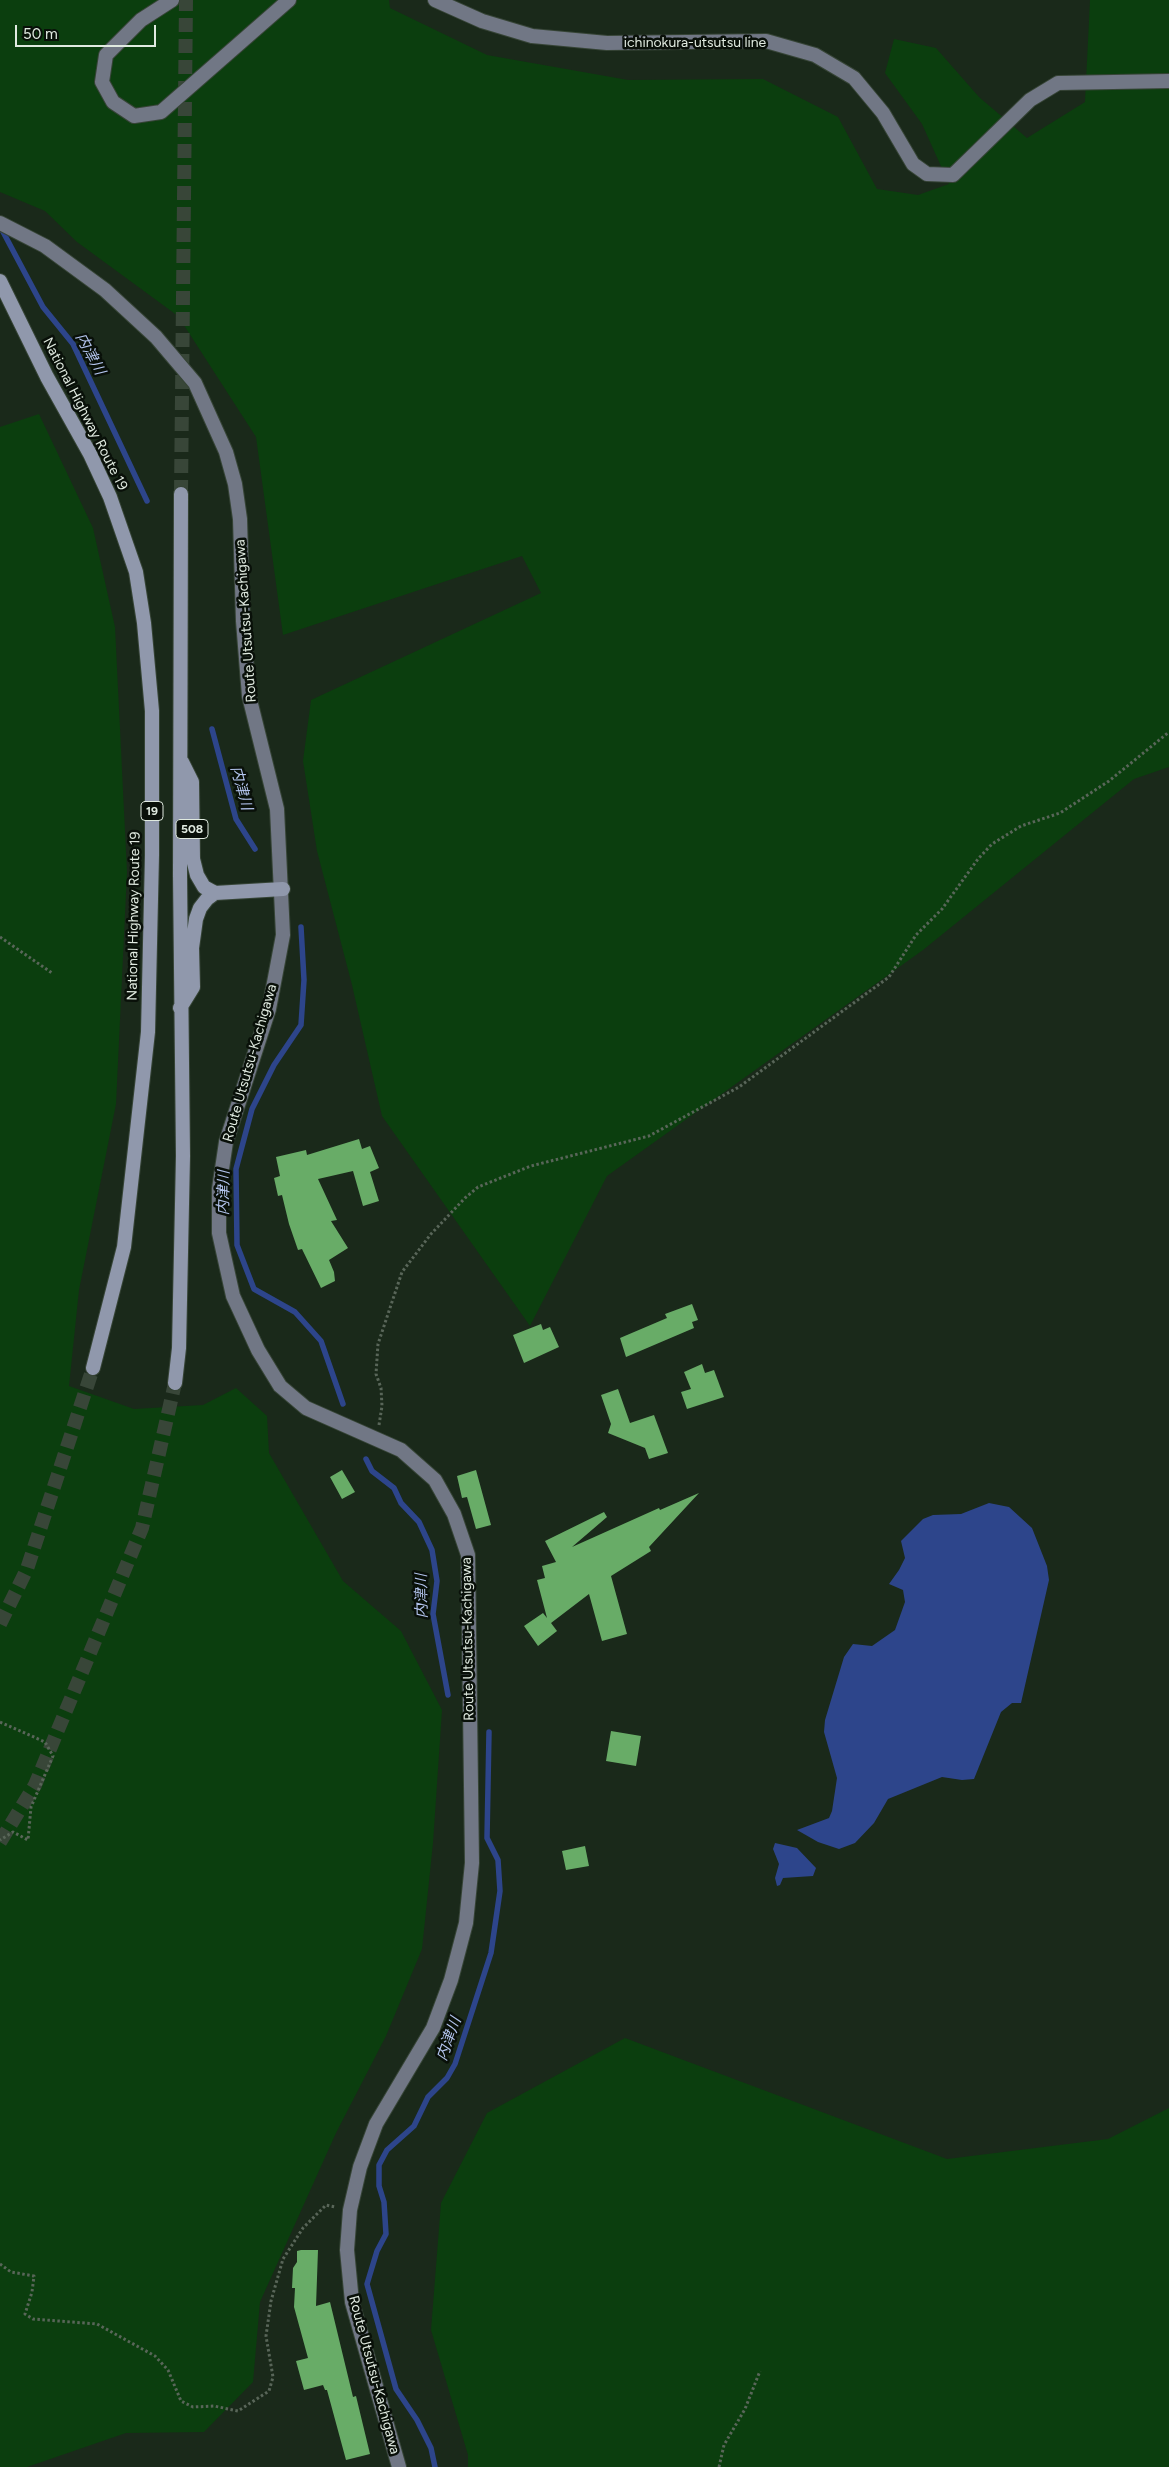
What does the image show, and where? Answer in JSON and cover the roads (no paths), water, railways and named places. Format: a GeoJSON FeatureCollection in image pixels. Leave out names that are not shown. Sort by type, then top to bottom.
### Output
{"type":"FeatureCollection","features":[{"type":"Feature","properties":{"kind":"highway","name":"National Highway Route 19"},"geometry":{"type":"LineString","coordinates":[[0,283],[47,377],[90,454],[110,497],[136,572],[144,623],[152,711],[152,855],[148,1032],[124,1247],[93,1368]]}},
{"type":"Feature","properties":{"kind":"highway","name":"19"},"geometry":{"type":"LineString","coordinates":[[175,1383],[179,1348],[182,1251],[180,1008],[181,494]]}},
{"type":"Feature","properties":{"kind":"highway","name":"508"},"geometry":{"type":"LineString","coordinates":[[180,760],[192,782],[193,859],[197,875],[204,886],[215,893]]}},
{"type":"Feature","properties":{"kind":"highway"},"geometry":{"type":"LineString","coordinates":[[180,1008],[193,987],[192,948],[196,919],[200,908],[215,893],[282,889]]}},
{"type":"Feature","properties":{"kind":"main road"},"geometry":{"type":"LineString","coordinates":[[172,0],[141,20],[106,55],[102,82],[112,102],[134,116],[161,112],[289,0]]}},
{"type":"Feature","properties":{"kind":"main road","name":"ichinokura-utsutsu line"},"geometry":{"type":"LineString","coordinates":[[435,0],[482,21],[532,36],[607,43],[766,41],[815,55],[854,78],[883,114],[913,164],[927,174],[953,175],[1030,100],[1058,83],[1169,81]]}},
{"type":"Feature","properties":{"kind":"main road","name":"Route Utsutsu-Kachigawa"},"geometry":{"type":"LineString","coordinates":[[0,223],[45,246],[105,290],[156,337],[194,383],[226,452],[235,484],[240,519],[249,696],[277,809],[283,935],[269,1009],[226,1142],[219,1189],[219,1233],[233,1296],[258,1350],[280,1386],[306,1408],[401,1450],[434,1480],[454,1514],[468,1555],[472,1863],[466,1922],[451,1980],[432,2028],[376,2124],[360,2167],[350,2210],[347,2250],[352,2302],[398,2467]]}},
{"type":"Feature","properties":{"kind":"water"},"geometry":{"type":"Polygon","coordinates":[[[989,1503],[1009,1507],[1032,1528],[1047,1566],[1049,1580],[1021,1703],[1012,1703],[1001,1712],[974,1779],[962,1780],[942,1777],[888,1799],[874,1823],[855,1843],[839,1849],[818,1842],[797,1830],[829,1818],[832,1811],[837,1778],[824,1732],[825,1720],[844,1657],[853,1644],[872,1646],[895,1630],[905,1602],[903,1590],[889,1584],[905,1558],[901,1541],[923,1519],[933,1515],[961,1514],[989,1503]]]}},
{"type":"Feature","properties":{"kind":"water"},"geometry":{"type":"Polygon","coordinates":[[[775,1843],[797,1848],[816,1868],[813,1876],[783,1878],[780,1885],[777,1886],[775,1878],[779,1864],[773,1849],[775,1843]]]}},
{"type":"Feature","properties":{"kind":"waterway","name":"内津川"},"geometry":{"type":"LineString","coordinates":[[1,228],[43,307],[73,344],[147,501]]}},
{"type":"Feature","properties":{"kind":"waterway","name":"内津川"},"geometry":{"type":"LineString","coordinates":[[212,729],[236,819],[255,849]]}},
{"type":"Feature","properties":{"kind":"waterway","name":"内津川"},"geometry":{"type":"LineString","coordinates":[[301,927],[304,980],[301,1025],[274,1065],[252,1109],[236,1169],[237,1245],[254,1289],[295,1312],[321,1341],[343,1404]]}},
{"type":"Feature","properties":{"kind":"waterway","name":"内津川"},"geometry":{"type":"LineString","coordinates":[[366,1459],[372,1471],[394,1488],[401,1503],[419,1522],[432,1550],[437,1581],[433,1614],[448,1695]]}},
{"type":"Feature","properties":{"kind":"waterway","name":"内津川"},"geometry":{"type":"LineString","coordinates":[[435,2467],[431,2448],[417,2420],[396,2389],[367,2284],[377,2251],[386,2234],[384,2202],[379,2186],[379,2165],[387,2150],[414,2126],[428,2097],[447,2078],[455,2064],[491,1953],[500,1891],[498,1860],[487,1838],[489,1732]]}},
{"type":"Feature","properties":{"kind":"tunnel"},"geometry":{"type":"LineString","coordinates":[[181,494],[186,0]]}},
{"type":"Feature","properties":{"kind":"tunnel"},"geometry":{"type":"LineString","coordinates":[[0,1624],[27,1569],[93,1368]]}},
{"type":"Feature","properties":{"kind":"tunnel"},"geometry":{"type":"LineString","coordinates":[[0,1842],[35,1785],[142,1528],[175,1383]]}}]}
